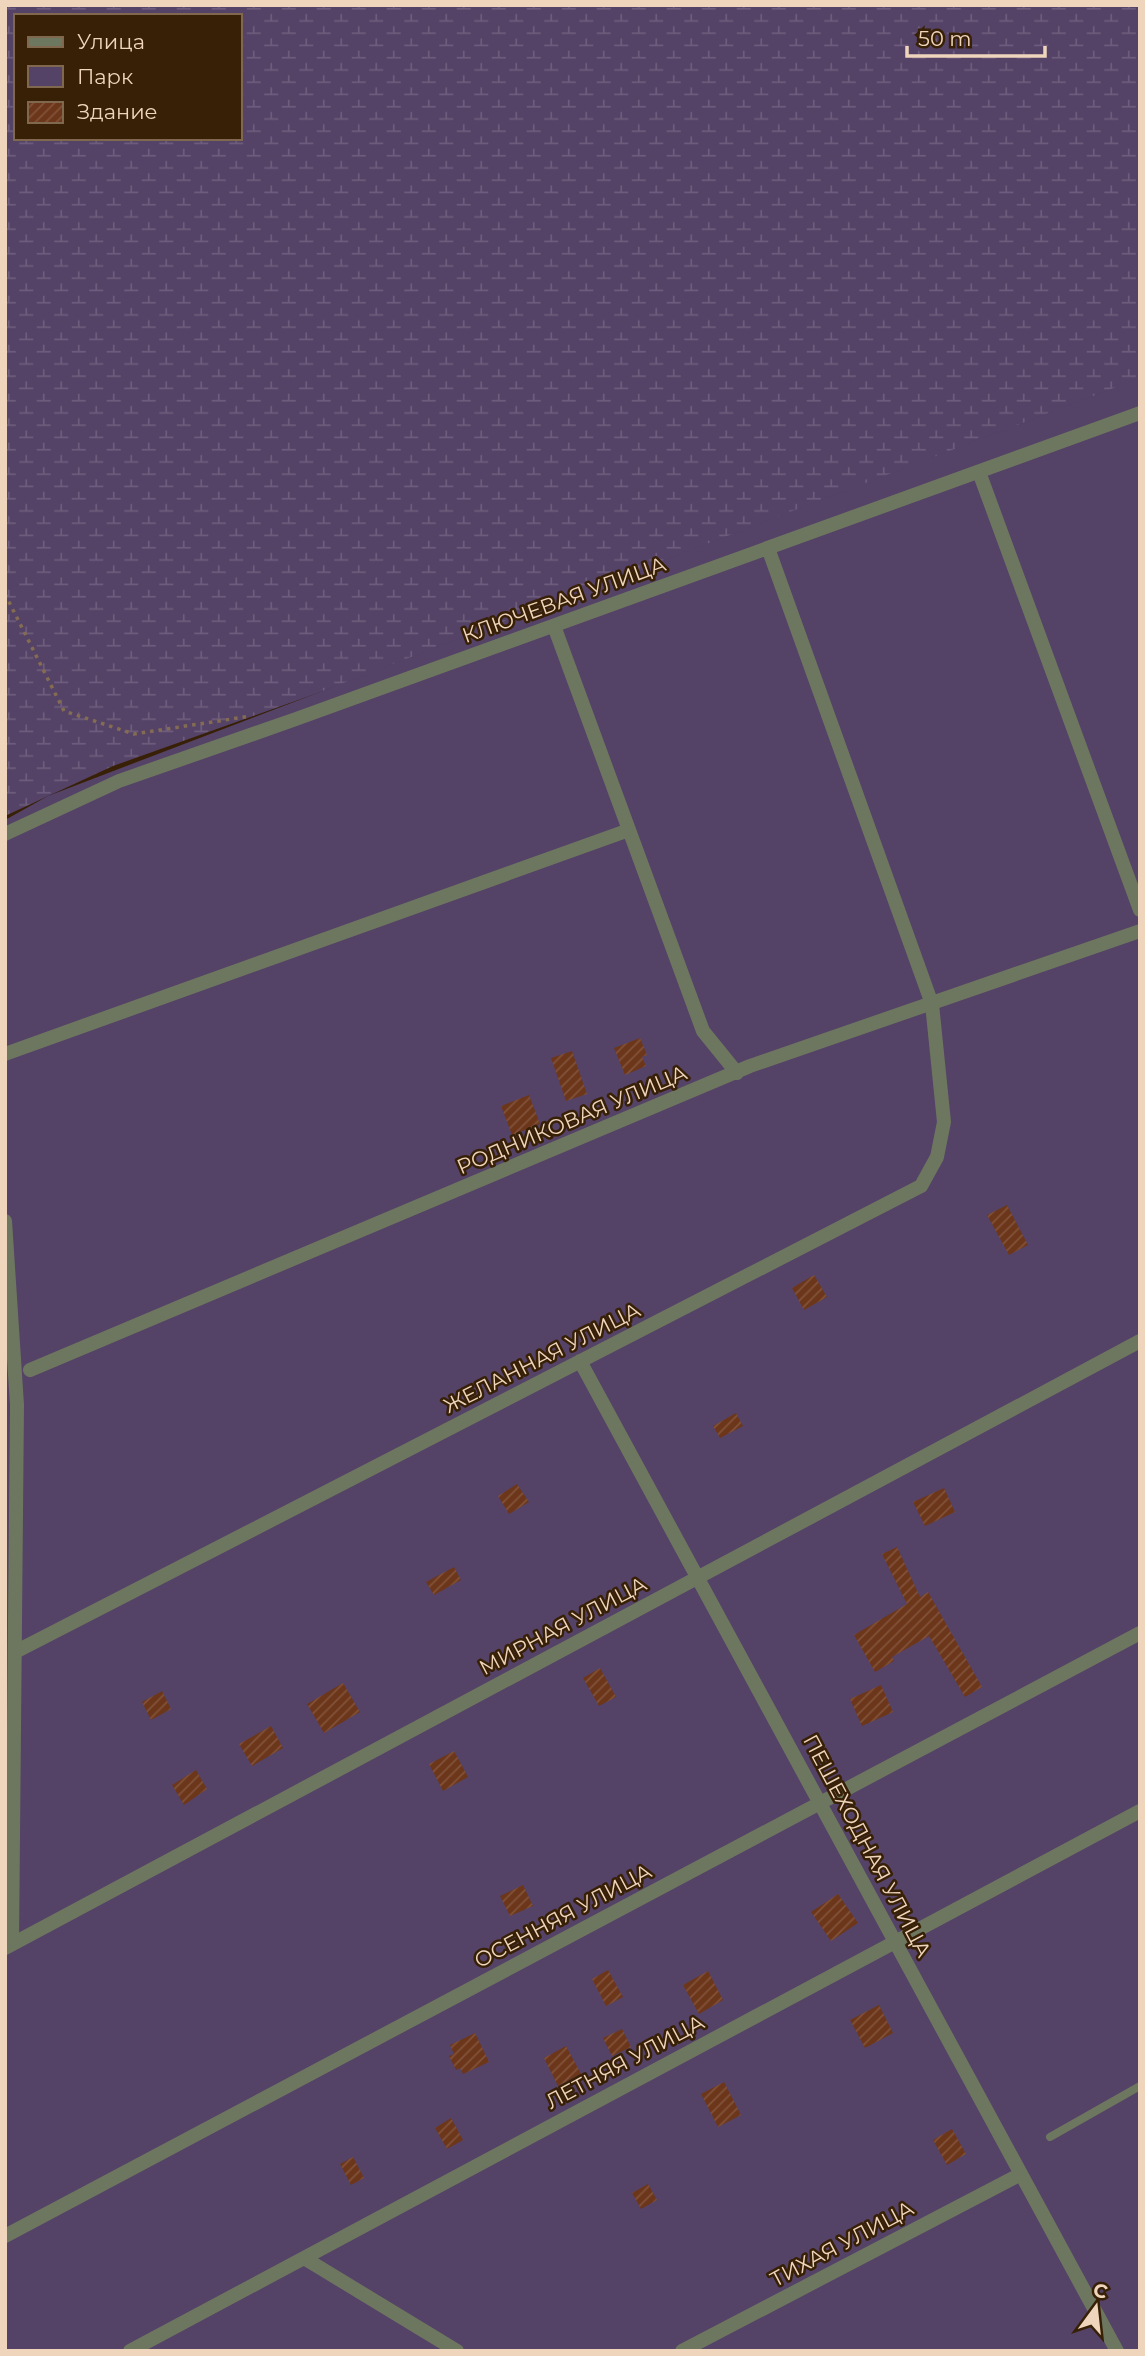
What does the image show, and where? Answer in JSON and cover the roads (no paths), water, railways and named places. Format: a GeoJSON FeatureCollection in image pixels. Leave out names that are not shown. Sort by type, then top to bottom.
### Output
{"type":"FeatureCollection","features":[{"type":"Feature","properties":{"kind":"street","name":"КЛЮЧЕВАЯ УЛИЦА"},"geometry":{"type":"LineString","coordinates":[[5,834],[120,781],[1140,414]]}},
{"type":"Feature","properties":{"kind":"street"},"geometry":{"type":"LineString","coordinates":[[979,472],[1140,910]]}},
{"type":"Feature","properties":{"kind":"street","name":"ЖЕЛАННАЯ УЛИЦА"},"geometry":{"type":"LineString","coordinates":[[15,1652],[921,1186],[937,1157],[944,1122],[932,1004],[768,548]]}},
{"type":"Feature","properties":{"kind":"street"},"geometry":{"type":"LineString","coordinates":[[554,626],[703,1031],[737,1073]]}},
{"type":"Feature","properties":{"kind":"street"},"geometry":{"type":"LineString","coordinates":[[5,1054],[629,830]]}},
{"type":"Feature","properties":{"kind":"street","name":"РОДНИКОВАЯ УЛИЦА"},"geometry":{"type":"LineString","coordinates":[[30,1370],[750,1066],[1140,931]]}},
{"type":"Feature","properties":{"kind":"street"},"geometry":{"type":"LineString","coordinates":[[5,1221],[17,1405],[9,1946]]}},
{"type":"Feature","properties":{"kind":"street","name":"МИРНАЯ УЛИЦА"},"geometry":{"type":"LineString","coordinates":[[9,1946],[1140,1341]]}},
{"type":"Feature","properties":{"kind":"street","name":"ПЕШЕХОДНАЯ УЛИЦА"},"geometry":{"type":"LineString","coordinates":[[580,1362],[1117,2351]]}},
{"type":"Feature","properties":{"kind":"street","name":"ОСЕННЯЯ УЛИЦА"},"geometry":{"type":"LineString","coordinates":[[5,2236],[1140,1633]]}},
{"type":"Feature","properties":{"kind":"street","name":"ЛЕТНЯЯ УЛИЦА"},"geometry":{"type":"LineString","coordinates":[[130,2351],[1140,1811]]}},
{"type":"Feature","properties":{"kind":"street","name":"ТИХАЯ УЛИЦА"},"geometry":{"type":"LineString","coordinates":[[682,2351],[1021,2174]]}},
{"type":"Feature","properties":{"kind":"street"},"geometry":{"type":"LineString","coordinates":[[304,2258],[457,2351]]}},
{"type":"Feature","properties":{"kind":"lane"},"geometry":{"type":"LineString","coordinates":[[1050,2137],[1140,2086]]}}]}
